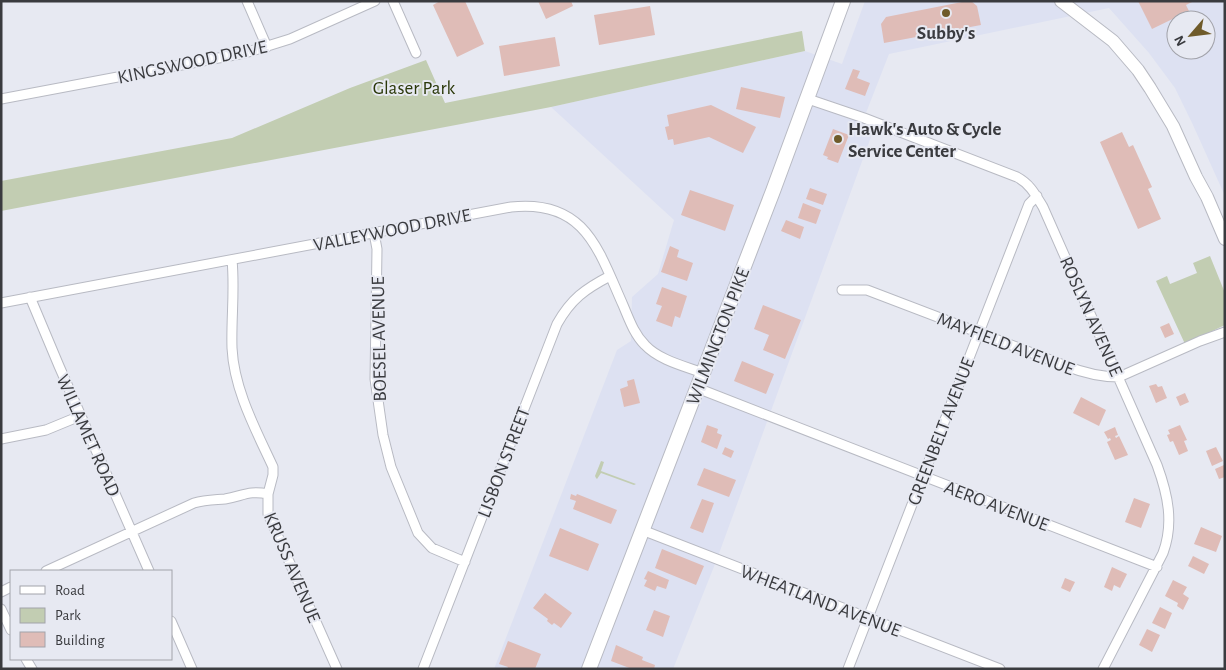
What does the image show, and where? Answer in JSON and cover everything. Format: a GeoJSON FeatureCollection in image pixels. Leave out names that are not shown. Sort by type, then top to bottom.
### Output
{"type":"FeatureCollection","features":[{"type":"Feature","properties":{"kind":"main road","name":"WILMINGTON PIKE"},"geometry":{"type":"LineString","coordinates":[[588,669],[808,99],[843,1]]}},
{"type":"Feature","properties":{"kind":"main road"},"geometry":{"type":"LineString","coordinates":[[1061,1],[1113,41],[1150,88],[1173,126],[1196,177],[1207,196],[1225,239]]}},
{"type":"Feature","properties":{"kind":"street"},"geometry":{"type":"LineString","coordinates":[[247,1],[267,47]]}},
{"type":"Feature","properties":{"kind":"street","name":"KINGSWOOD DRIVE"},"geometry":{"type":"LineString","coordinates":[[1,99],[245,53],[290,39],[375,1]]}},
{"type":"Feature","properties":{"kind":"street"},"geometry":{"type":"LineString","coordinates":[[393,1],[416,53]]}},
{"type":"Feature","properties":{"kind":"street","name":"ROSLYN AVENUE"},"geometry":{"type":"LineString","coordinates":[[808,99],[864,118],[1017,177],[1025,182],[1037,196],[1157,465],[1168,504],[1169,533],[1163,553],[1103,669]]}},
{"type":"Feature","properties":{"kind":"street","name":"GREENBELT AVENUE"},"geometry":{"type":"LineString","coordinates":[[848,669],[1029,204],[1037,196]]}},
{"type":"Feature","properties":{"kind":"street","name":"VALLEYWOOD DRIVE"},"geometry":{"type":"LineString","coordinates":[[1,303],[511,207],[538,206],[553,209],[566,215],[577,222],[588,233],[597,246],[632,326],[645,346],[657,355],[703,373]]}},
{"type":"Feature","properties":{"kind":"street","name":"BOESEL AVENUE"},"geometry":{"type":"LineString","coordinates":[[374,233],[377,249],[374,380],[383,435],[391,467],[418,533],[432,548],[464,562]]}},
{"type":"Feature","properties":{"kind":"street","name":"KRUSS AVENUE"},"geometry":{"type":"LineString","coordinates":[[232,260],[234,278],[232,349],[235,371],[240,392],[273,467],[274,475],[268,494],[268,514],[337,669]]}},
{"type":"Feature","properties":{"kind":"street","name":"LISBON STREET"},"geometry":{"type":"LineString","coordinates":[[423,669],[557,324],[576,297],[592,285],[610,276]]}},
{"type":"Feature","properties":{"kind":"street","name":"MAYFIELD AVENUE"},"geometry":{"type":"LineString","coordinates":[[842,290],[867,290],[1091,375],[1119,377],[1225,332]]}},
{"type":"Feature","properties":{"kind":"street","name":"WILLAMET ROAD"},"geometry":{"type":"LineString","coordinates":[[30,297],[80,416],[149,570]]}},
{"type":"Feature","properties":{"kind":"street","name":"AERO AVENUE"},"geometry":{"type":"LineString","coordinates":[[697,388],[1157,567]]}},
{"type":"Feature","properties":{"kind":"street"},"geometry":{"type":"LineString","coordinates":[[1,439],[46,430],[80,416]]}},
{"type":"Feature","properties":{"kind":"street"},"geometry":{"type":"LineString","coordinates":[[48,570],[194,504],[256,491],[268,494]]}},
{"type":"Feature","properties":{"kind":"street","name":"WHEATLAND AVENUE"},"geometry":{"type":"LineString","coordinates":[[642,530],[1000,669]]}},
{"type":"Feature","properties":{"kind":"street"},"geometry":{"type":"LineString","coordinates":[[1,609],[10,628]]}},
{"type":"Feature","properties":{"kind":"street"},"geometry":{"type":"LineString","coordinates":[[172,623],[192,669]]}},
{"type":"Feature","properties":{"kind":"shaded area"},"geometry":{"type":"Polygon","coordinates":[[[865,1],[1225,1],[1225,196],[1175,88],[1149,53],[1109,8],[889,54],[864,118],[876,123],[717,559],[673,669],[494,669],[617,350],[631,341],[632,297],[658,274],[674,220],[551,107],[805,51],[842,64],[865,1]]]}},
{"type":"Feature","properties":{"kind":"green space","name":"Glaser Park"},"geometry":{"type":"Polygon","coordinates":[[[802,31],[805,51],[551,107],[1,211],[1,181],[232,138],[350,88],[426,60],[445,103],[802,31]]]}},
{"type":"Feature","properties":{"kind":"green space"},"geometry":{"type":"Polygon","coordinates":[[[1210,256],[1225,293],[1225,325],[1185,344],[1156,281],[1167,276],[1170,284],[1197,273],[1193,263],[1210,256]]]}},
{"type":"Feature","properties":{"kind":"green space"},"geometry":{"type":"Polygon","coordinates":[[[601,461],[604,462],[601,471],[636,484],[634,485],[601,473],[597,479],[595,476],[601,461]]]}},
{"type":"Feature","properties":{"kind":"building"},"geometry":{"type":"Polygon","coordinates":[[[440,1],[465,1],[484,44],[457,57],[433,5],[440,1]]]}},
{"type":"Feature","properties":{"kind":"building"},"geometry":{"type":"Polygon","coordinates":[[[538,1],[571,1],[573,6],[546,19],[538,1]]]}},
{"type":"Feature","properties":{"kind":"building"},"geometry":{"type":"Polygon","coordinates":[[[971,1],[977,6],[981,25],[884,43],[881,24],[886,17],[971,1]]]}},
{"type":"Feature","properties":{"kind":"building"},"geometry":{"type":"Polygon","coordinates":[[[1138,1],[1194,1],[1186,5],[1188,10],[1166,10],[1166,22],[1152,29],[1138,1]]]}},
{"type":"Feature","properties":{"kind":"building"},"geometry":{"type":"Polygon","coordinates":[[[650,6],[655,35],[599,45],[594,15],[650,6]]]}},
{"type":"Feature","properties":{"kind":"building"},"geometry":{"type":"Polygon","coordinates":[[[555,37],[560,66],[504,76],[499,46],[555,37]]]}},
{"type":"Feature","properties":{"kind":"building"},"geometry":{"type":"Polygon","coordinates":[[[853,69],[860,71],[857,78],[870,83],[865,96],[845,89],[853,69]]]}},
{"type":"Feature","properties":{"kind":"building"},"geometry":{"type":"Polygon","coordinates":[[[741,87],[785,97],[780,118],[736,109],[741,87]]]}},
{"type":"Feature","properties":{"kind":"building"},"geometry":{"type":"Polygon","coordinates":[[[711,105],[756,127],[743,153],[709,137],[674,145],[673,139],[668,140],[665,127],[669,126],[667,115],[711,105]]]}},
{"type":"Feature","properties":{"kind":"building"},"geometry":{"type":"Polygon","coordinates":[[[833,129],[849,135],[838,163],[827,159],[828,157],[823,155],[833,129]]]}},
{"type":"Feature","properties":{"kind":"building"},"geometry":{"type":"Polygon","coordinates":[[[1122,132],[1129,147],[1133,145],[1152,187],[1148,189],[1161,219],[1138,229],[1100,142],[1122,132]]]}},
{"type":"Feature","properties":{"kind":"building"},"geometry":{"type":"Polygon","coordinates":[[[810,188],[827,194],[823,205],[806,199],[810,188]]]}},
{"type":"Feature","properties":{"kind":"building"},"geometry":{"type":"Polygon","coordinates":[[[690,190],[734,205],[725,231],[681,215],[690,190]]]}},
{"type":"Feature","properties":{"kind":"building"},"geometry":{"type":"Polygon","coordinates":[[[803,203],[821,210],[816,224],[798,218],[803,203]]]}},
{"type":"Feature","properties":{"kind":"building"},"geometry":{"type":"Polygon","coordinates":[[[786,220],[804,227],[800,239],[781,231],[786,220]]]}},
{"type":"Feature","properties":{"kind":"building"},"geometry":{"type":"Polygon","coordinates":[[[670,246],[679,250],[677,257],[693,263],[687,281],[661,272],[670,246]]]}},
{"type":"Feature","properties":{"kind":"building"},"geometry":{"type":"Polygon","coordinates":[[[662,287],[687,296],[680,318],[675,316],[672,327],[656,321],[662,306],[656,304],[662,287]]]}},
{"type":"Feature","properties":{"kind":"building"},"geometry":{"type":"Polygon","coordinates":[[[763,305],[801,320],[785,359],[763,350],[769,335],[754,329],[763,305]]]}},
{"type":"Feature","properties":{"kind":"building"},"geometry":{"type":"Polygon","coordinates":[[[1169,323],[1174,334],[1165,338],[1160,327],[1169,323]]]}},
{"type":"Feature","properties":{"kind":"building"},"geometry":{"type":"Polygon","coordinates":[[[742,361],[774,374],[766,394],[734,381],[742,361]]]}},
{"type":"Feature","properties":{"kind":"building"},"geometry":{"type":"Polygon","coordinates":[[[634,379],[640,403],[624,407],[620,389],[628,386],[627,381],[634,379]]]}},
{"type":"Feature","properties":{"kind":"building"},"geometry":{"type":"Polygon","coordinates":[[[1156,384],[1158,387],[1162,386],[1167,398],[1156,403],[1149,386],[1156,384]]]}},
{"type":"Feature","properties":{"kind":"building"},"geometry":{"type":"Polygon","coordinates":[[[1185,393],[1189,402],[1180,406],[1176,397],[1185,393]]]}},
{"type":"Feature","properties":{"kind":"building"},"geometry":{"type":"Polygon","coordinates":[[[1081,397],[1106,410],[1099,426],[1073,413],[1081,397]]]}},
{"type":"Feature","properties":{"kind":"building"},"geometry":{"type":"Polygon","coordinates":[[[707,425],[718,429],[717,433],[722,435],[717,449],[701,442],[707,425]]]}},
{"type":"Feature","properties":{"kind":"building"},"geometry":{"type":"Polygon","coordinates":[[[1180,425],[1187,440],[1184,441],[1188,451],[1179,455],[1173,441],[1170,442],[1167,435],[1170,434],[1168,430],[1180,425]]]}},
{"type":"Feature","properties":{"kind":"building"},"geometry":{"type":"Polygon","coordinates":[[[1115,427],[1118,435],[1115,436],[1116,438],[1119,436],[1128,455],[1115,460],[1107,442],[1111,440],[1110,438],[1108,439],[1104,432],[1115,427]]]}},
{"type":"Feature","properties":{"kind":"building"},"geometry":{"type":"Polygon","coordinates":[[[725,447],[734,451],[731,458],[722,454],[725,447]]]}},
{"type":"Feature","properties":{"kind":"building"},"geometry":{"type":"Polygon","coordinates":[[[1216,447],[1223,461],[1212,466],[1206,451],[1216,447]]]}},
{"type":"Feature","properties":{"kind":"building"},"geometry":{"type":"Polygon","coordinates":[[[1224,465],[1225,477],[1219,479],[1215,469],[1224,465]]]}},
{"type":"Feature","properties":{"kind":"building"},"geometry":{"type":"Polygon","coordinates":[[[704,468],[736,480],[729,497],[697,485],[704,468]]]}},
{"type":"Feature","properties":{"kind":"building"},"geometry":{"type":"Polygon","coordinates":[[[571,494],[576,496],[577,494],[617,510],[611,524],[573,509],[576,501],[570,499],[571,494]]]}},
{"type":"Feature","properties":{"kind":"building"},"geometry":{"type":"Polygon","coordinates":[[[1134,498],[1150,504],[1141,528],[1125,522],[1134,498]]]}},
{"type":"Feature","properties":{"kind":"building"},"geometry":{"type":"Polygon","coordinates":[[[702,499],[714,503],[703,533],[690,528],[702,499]]]}},
{"type":"Feature","properties":{"kind":"building"},"geometry":{"type":"Polygon","coordinates":[[[1201,527],[1222,536],[1216,552],[1194,544],[1201,527]]]}},
{"type":"Feature","properties":{"kind":"building"},"geometry":{"type":"Polygon","coordinates":[[[560,528],[599,544],[588,571],[549,556],[560,528]]]}},
{"type":"Feature","properties":{"kind":"building"},"geometry":{"type":"Polygon","coordinates":[[[662,549],[704,566],[696,585],[655,568],[662,549]]]}},
{"type":"Feature","properties":{"kind":"building"},"geometry":{"type":"Polygon","coordinates":[[[1193,556],[1209,564],[1204,574],[1188,566],[1193,556]]]}},
{"type":"Feature","properties":{"kind":"building"},"geometry":{"type":"Polygon","coordinates":[[[1112,567],[1127,574],[1120,588],[1114,585],[1112,591],[1104,587],[1112,567]]]}},
{"type":"Feature","properties":{"kind":"building"},"geometry":{"type":"Polygon","coordinates":[[[648,571],[669,580],[666,589],[657,586],[655,591],[644,586],[647,580],[644,579],[648,571]]]}},
{"type":"Feature","properties":{"kind":"building"},"geometry":{"type":"Polygon","coordinates":[[[1065,578],[1075,582],[1070,592],[1061,588],[1065,578]]]}},
{"type":"Feature","properties":{"kind":"building"},"geometry":{"type":"Polygon","coordinates":[[[1173,580],[1187,587],[1183,594],[1189,598],[1183,610],[1177,606],[1178,603],[1165,596],[1173,580]]]}},
{"type":"Feature","properties":{"kind":"building"},"geometry":{"type":"Polygon","coordinates":[[[545,593],[572,613],[561,628],[554,623],[552,625],[547,621],[548,619],[533,608],[545,593]]]}},
{"type":"Feature","properties":{"kind":"building"},"geometry":{"type":"Polygon","coordinates":[[[1160,607],[1172,613],[1165,629],[1152,623],[1160,607]]]}},
{"type":"Feature","properties":{"kind":"building"},"geometry":{"type":"Polygon","coordinates":[[[654,610],[670,616],[663,637],[646,630],[654,610]]]}},
{"type":"Feature","properties":{"kind":"building"},"geometry":{"type":"Polygon","coordinates":[[[1147,629],[1160,635],[1152,652],[1139,645],[1147,629]]]}},
{"type":"Feature","properties":{"kind":"building"},"geometry":{"type":"Polygon","coordinates":[[[508,641],[541,654],[535,669],[507,669],[508,667],[499,664],[508,641]]]}},
{"type":"Feature","properties":{"kind":"building"},"geometry":{"type":"Polygon","coordinates":[[[616,645],[643,657],[642,660],[655,665],[654,669],[632,669],[611,661],[616,645]]]}},
{"type":"Feature","properties":{"kind":"place","name":"Subby's"},"geometry":{"type":"Point","coordinates":[946,13]}},
{"type":"Feature","properties":{"kind":"place","name":"Hawk's Auto & Cycle Service Center"},"geometry":{"type":"Point","coordinates":[838,139]}}]}
